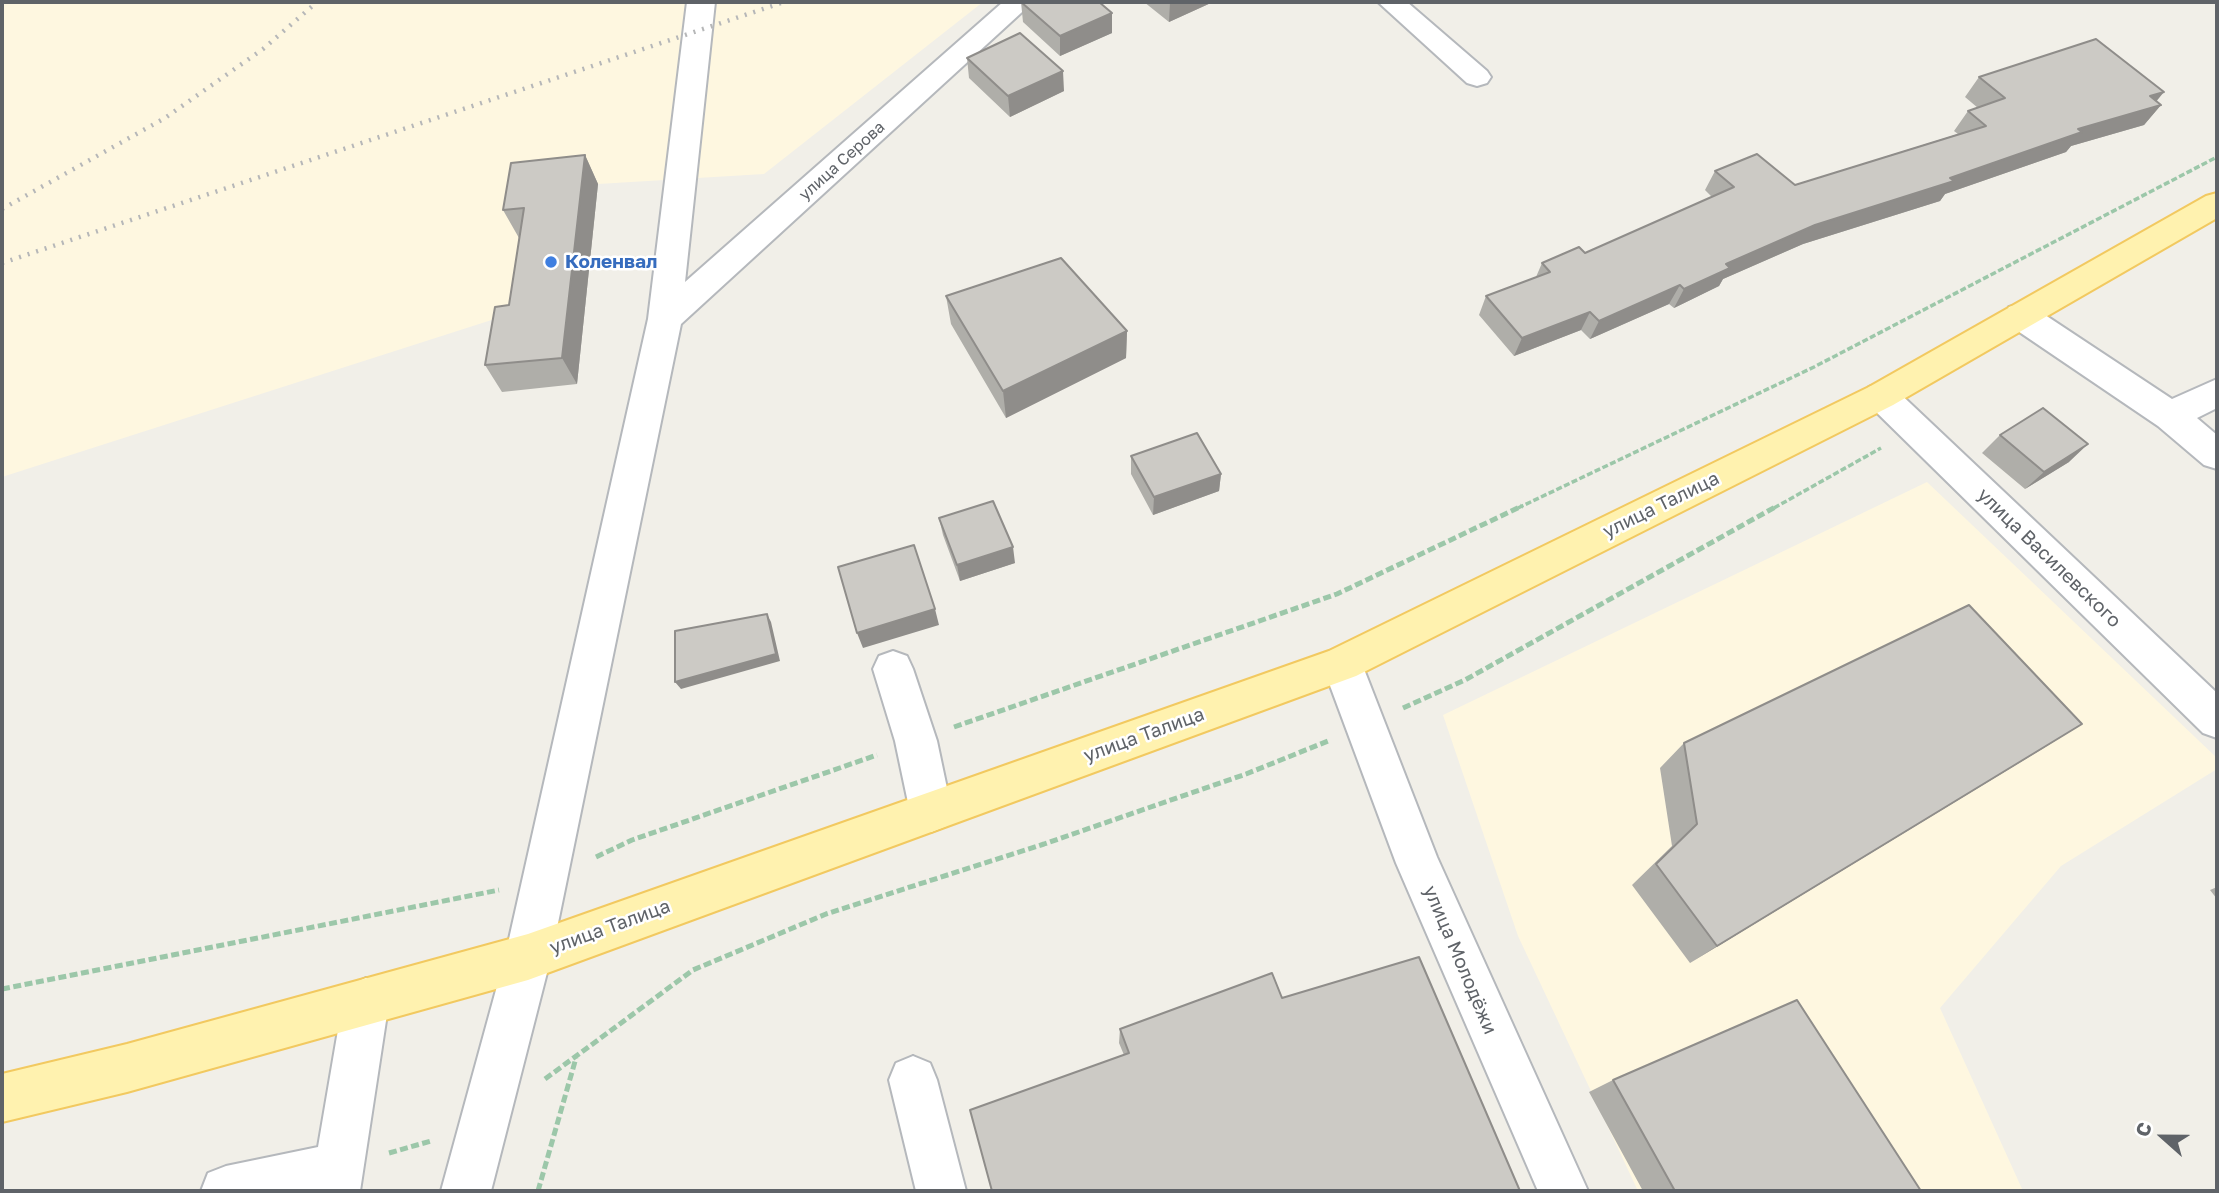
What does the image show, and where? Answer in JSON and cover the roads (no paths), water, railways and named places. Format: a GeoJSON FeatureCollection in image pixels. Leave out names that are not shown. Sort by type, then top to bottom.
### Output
{"type":"FeatureCollection","features":[{"type":"Feature","properties":{"kind":"main road","name":"улица Талица"},"geometry":{"type":"LineString","coordinates":[[2,1098],[127,1069],[528,957],[1342,664],[1881,396],[2217,204]]}},
{"type":"Feature","properties":{"kind":"street"},"geometry":{"type":"LineString","coordinates":[[466,1191],[528,957],[665,319],[701,2]]}},
{"type":"Feature","properties":{"kind":"street","name":"улица Серова"},"geometry":{"type":"LineString","coordinates":[[665,319],[1019,2]]}},
{"type":"Feature","properties":{"kind":"street"},"geometry":{"type":"LineString","coordinates":[[1391,2],[1477,77]]}},
{"type":"Feature","properties":{"kind":"street"},"geometry":{"type":"LineString","coordinates":[[2021,316],[2170,416],[2217,455]]}},
{"type":"Feature","properties":{"kind":"street"},"geometry":{"type":"LineString","coordinates":[[2170,416],[2217,392]]}},
{"type":"Feature","properties":{"kind":"street","name":"улица Василевского"},"geometry":{"type":"LineString","coordinates":[[1881,396],[2217,720]]}},
{"type":"Feature","properties":{"kind":"street","name":"улица Молодёжи"},"geometry":{"type":"LineString","coordinates":[[1342,664],[1418,863],[1563,1191]]}},
{"type":"Feature","properties":{"kind":"street"},"geometry":{"type":"LineString","coordinates":[[893,669],[916,741],[931,812]]}},
{"type":"Feature","properties":{"kind":"street"},"geometry":{"type":"LineString","coordinates":[[226,1191],[338,1179],[366,1001]]}},
{"type":"Feature","properties":{"kind":"street"},"geometry":{"type":"LineString","coordinates":[[913,1080],[940,1191]]}},
{"type":"Feature","properties":{"kind":"railway"},"geometry":{"type":"LineString","coordinates":[[2,209],[165,118],[263,49],[317,2]]}},
{"type":"Feature","properties":{"kind":"railway"},"geometry":{"type":"LineString","coordinates":[[2,263],[784,2]]}},
{"type":"Feature","properties":{"kind":"place","name":"Коленвал"},"geometry":{"type":"Point","coordinates":[551,262]}}]}
